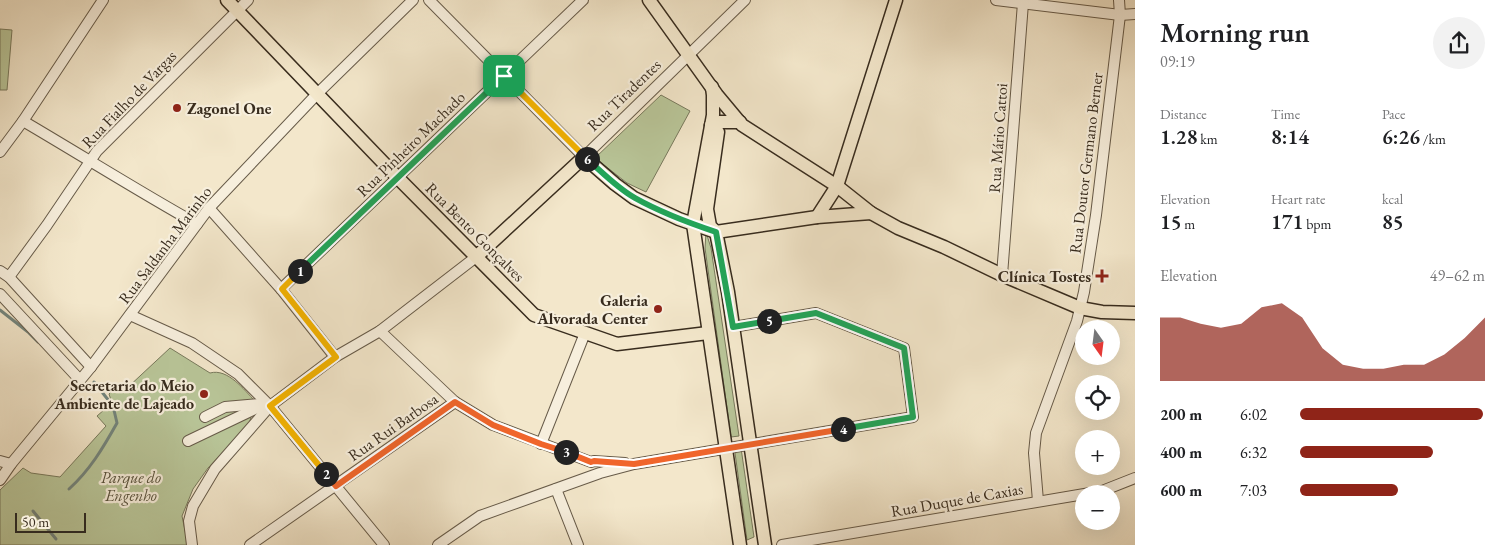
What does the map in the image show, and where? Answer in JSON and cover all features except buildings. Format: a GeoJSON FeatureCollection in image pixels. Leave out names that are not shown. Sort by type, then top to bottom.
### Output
{"type":"FeatureCollection","features":[{"type":"Feature","properties":{"kind":"main road","name":"Rua Bento Gonçalves"},"geometry":{"type":"LineString","coordinates":[[227,0],[398,178],[534,315],[617,344],[708,333]]}},
{"type":"Feature","properties":{"kind":"main road"},"geometry":{"type":"LineString","coordinates":[[649,0],[714,91],[740,122],[837,186],[871,213],[898,228],[1080,308],[1102,312],[1135,313]]}},
{"type":"Feature","properties":{"kind":"main road"},"geometry":{"type":"LineString","coordinates":[[817,218],[837,186],[896,0]]}},
{"type":"Feature","properties":{"kind":"main road"},"geometry":{"type":"LineString","coordinates":[[714,91],[714,121],[707,209],[710,226],[716,232],[733,327],[765,545]]}},
{"type":"Feature","properties":{"kind":"main road"},"geometry":{"type":"LineString","coordinates":[[714,121],[740,122]]}},
{"type":"Feature","properties":{"kind":"main road"},"geometry":{"type":"LineString","coordinates":[[714,121],[693,224],[740,545]]}},
{"type":"Feature","properties":{"kind":"main road"},"geometry":{"type":"LineString","coordinates":[[584,156],[615,184],[634,198],[716,232],[817,218],[871,213]]}},
{"type":"Feature","properties":{"kind":"main road","name":"Rua Tiradentes"},"geometry":{"type":"LineString","coordinates":[[476,257],[584,156]]}},
{"type":"Feature","properties":{"kind":"street"},"geometry":{"type":"LineString","coordinates":[[0,152],[23,121],[103,0]]}},
{"type":"Feature","properties":{"kind":"street","name":"Rua Fialho de Vargas"},"geometry":{"type":"LineString","coordinates":[[9,277],[97,151],[248,0]]}},
{"type":"Feature","properties":{"kind":"street","name":"Rua Saldanha Marinho"},"geometry":{"type":"LineString","coordinates":[[0,480],[11,464],[92,367],[209,208],[318,94],[413,0]]}},
{"type":"Feature","properties":{"kind":"street"},"geometry":{"type":"LineString","coordinates":[[429,0],[584,156]]}},
{"type":"Feature","properties":{"kind":"street","name":"Rua Pinheiro Machado"},"geometry":{"type":"LineString","coordinates":[[282,289],[583,0]]}},
{"type":"Feature","properties":{"kind":"street","name":"Rua Tiradentes"},"geometry":{"type":"LineString","coordinates":[[584,156],[744,0]]}},
{"type":"Feature","properties":{"kind":"street"},"geometry":{"type":"LineString","coordinates":[[996,0],[1120,15],[1135,14]]}},
{"type":"Feature","properties":{"kind":"street","name":"Rua Doutor Germano Berner"},"geometry":{"type":"LineString","coordinates":[[1038,501],[1034,453],[1036,433],[1077,322],[1080,308],[1096,215],[1120,15],[1119,0]]}},
{"type":"Feature","properties":{"kind":"street","name":"Rua Mário Cattoi"},"geometry":{"type":"LineString","coordinates":[[1002,275],[1023,2]]}},
{"type":"Feature","properties":{"kind":"street"},"geometry":{"type":"LineString","coordinates":[[23,121],[90,160],[122,182],[197,224]]}},
{"type":"Feature","properties":{"kind":"street"},"geometry":{"type":"LineString","coordinates":[[209,208],[282,289],[336,357]]}},
{"type":"Feature","properties":{"kind":"street","name":"Rua Tiradentes"},"geometry":{"type":"LineString","coordinates":[[270,406],[336,357],[380,331],[476,257]]}},
{"type":"Feature","properties":{"kind":"street"},"geometry":{"type":"LineString","coordinates":[[0,271],[9,277],[92,367]]}},
{"type":"Feature","properties":{"kind":"street"},"geometry":{"type":"LineString","coordinates":[[0,294],[80,380]]}},
{"type":"Feature","properties":{"kind":"street"},"geometry":{"type":"LineString","coordinates":[[438,545],[480,516],[572,483],[591,467],[634,464],[913,417],[904,348],[816,313],[733,327]]}},
{"type":"Feature","properties":{"kind":"street"},"geometry":{"type":"LineString","coordinates":[[130,315],[192,343],[238,374],[270,406],[384,545]]}},
{"type":"Feature","properties":{"kind":"street"},"geometry":{"type":"LineString","coordinates":[[380,331],[455,402],[493,425],[541,444],[568,452],[591,467]]}},
{"type":"Feature","properties":{"kind":"street"},"geometry":{"type":"LineString","coordinates":[[541,444],[585,333]]}},
{"type":"Feature","properties":{"kind":"street","name":"Rua Rui Barbosa"},"geometry":{"type":"LineString","coordinates":[[250,545],[455,402]]}},
{"type":"Feature","properties":{"kind":"street"},"geometry":{"type":"LineString","coordinates":[[205,417],[225,407],[250,404],[270,406]]}},
{"type":"Feature","properties":{"kind":"street"},"geometry":{"type":"LineString","coordinates":[[188,441],[257,408],[270,406]]}},
{"type":"Feature","properties":{"kind":"street"},"geometry":{"type":"LineString","coordinates":[[192,545],[189,521],[193,506],[215,469],[270,406]]}},
{"type":"Feature","properties":{"kind":"street"},"geometry":{"type":"LineString","coordinates":[[0,461],[11,464]]}},
{"type":"Feature","properties":{"kind":"street","name":"Rua Duque de Caxias"},"geometry":{"type":"LineString","coordinates":[[782,545],[1102,491],[1135,478]]}},
{"type":"Feature","properties":{"kind":"street"},"geometry":{"type":"LineString","coordinates":[[556,489],[578,545]]}},
{"type":"Feature","properties":{"kind":"green space"},"geometry":{"type":"Polygon","coordinates":[[[0,29],[12,30],[7,90],[0,90],[0,29]]]}},
{"type":"Feature","properties":{"kind":"green space"},"geometry":{"type":"Polygon","coordinates":[[[661,95],[690,111],[646,192],[627,183],[595,158],[661,95]]]}},
{"type":"Feature","properties":{"kind":"green space"},"geometry":{"type":"Polygon","coordinates":[[[706,232],[711,248],[739,436],[731,437],[705,248],[706,232]]]}},
{"type":"Feature","properties":{"kind":"green space","name":"Parque do Engenho"},"geometry":{"type":"Polygon","coordinates":[[[170,348],[210,373],[217,372],[229,377],[241,386],[255,401],[249,425],[208,468],[193,489],[182,516],[188,545],[0,545],[0,490],[23,468],[31,473],[60,477],[106,426],[97,416],[112,403],[109,394],[114,389],[126,389],[170,348]]]}},
{"type":"Feature","properties":{"kind":"green space"},"geometry":{"type":"Polygon","coordinates":[[[741,448],[754,537],[747,540],[735,453],[741,448]]]}},
{"type":"Feature","properties":{"kind":"waterway"},"geometry":{"type":"LineString","coordinates":[[0,310],[38,342]]}},
{"type":"Feature","properties":{"kind":"waterway"},"geometry":{"type":"LineString","coordinates":[[69,489],[96,458],[117,423],[113,406],[94,382]]}},
{"type":"Feature","properties":{"kind":"waterway"},"geometry":{"type":"LineString","coordinates":[[33,511],[56,539]]}},
{"type":"Feature","properties":{"kind":"place","name":"Zagonel One"},"geometry":{"type":"Point","coordinates":[177,108]}},
{"type":"Feature","properties":{"kind":"place","name":"Clínica Tostes"},"geometry":{"type":"Point","coordinates":[1102,276]}},
{"type":"Feature","properties":{"kind":"place","name":"Galeria Alvorada Center"},"geometry":{"type":"Point","coordinates":[658,309]}},
{"type":"Feature","properties":{"kind":"place","name":"Secretaria do Meio Ambiente de Lajeado"},"geometry":{"type":"Point","coordinates":[204,394]}},
{"type":"Feature","properties":{"kind":"route"},"geometry":{"type":"LineString","coordinates":[[504,76],[584,156],[615,184],[634,198],[678,219],[716,232],[733,327],[816,313],[904,348],[913,417],[634,464],[591,462],[581,459],[568,452],[541,444],[493,425],[455,402],[336,486],[270,406],[336,357],[282,289],[504,76]]}}]}
